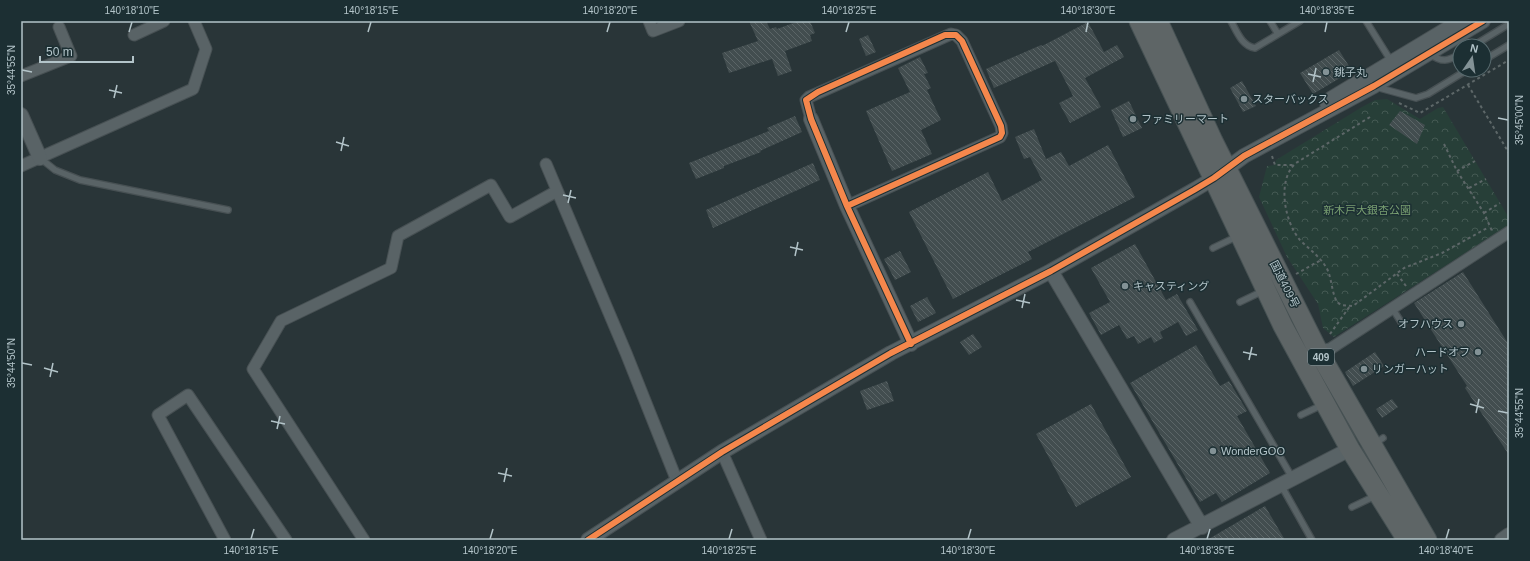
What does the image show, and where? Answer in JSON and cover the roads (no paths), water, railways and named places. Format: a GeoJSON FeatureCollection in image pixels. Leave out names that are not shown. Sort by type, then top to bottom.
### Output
{"type":"FeatureCollection","features":[{"type":"Feature","properties":{"kind":"highway","name":"国道409号"},"geometry":{"type":"LineString","coordinates":[[1139,21],[1220,173],[1323,345],[1378,442],[1427,540]]}},
{"type":"Feature","properties":{"kind":"highway","name":"国道409号"},"geometry":{"type":"LineString","coordinates":[[1158,21],[1220,173],[1241,235],[1283,326],[1350,449],[1407,540]]}},
{"type":"Feature","properties":{"kind":"street"},"geometry":{"type":"LineString","coordinates":[[134,35],[164,21]]}},
{"type":"Feature","properties":{"kind":"street"},"geometry":{"type":"LineString","coordinates":[[21,166],[193,89],[206,49],[194,21]]}},
{"type":"Feature","properties":{"kind":"street"},"geometry":{"type":"LineString","coordinates":[[650,21],[653,31],[679,21]]}},
{"type":"Feature","properties":{"kind":"street"},"geometry":{"type":"LineString","coordinates":[[588,540],[722,452],[891,353],[1051,271],[1220,173],[1244,156],[1314,116],[1374,86],[1394,66],[1460,21]]}},
{"type":"Feature","properties":{"kind":"street"},"geometry":{"type":"LineString","coordinates":[[1314,116],[1332,98],[1394,66],[1429,52],[1483,21]]}},
{"type":"Feature","properties":{"kind":"street"},"geometry":{"type":"LineString","coordinates":[[21,76],[71,56],[58,27]]}},
{"type":"Feature","properties":{"kind":"street"},"geometry":{"type":"LineString","coordinates":[[847,206],[1000,137],[1002,133],[1001,126],[962,41],[956,35],[951,34],[809,97],[806,100],[806,106],[811,119],[847,206],[911,344]]}},
{"type":"Feature","properties":{"kind":"street"},"geometry":{"type":"LineString","coordinates":[[21,115],[40,158]]}},
{"type":"Feature","properties":{"kind":"street"},"geometry":{"type":"LineString","coordinates":[[546,164],[626,353],[677,481]]}},
{"type":"Feature","properties":{"kind":"street"},"geometry":{"type":"LineString","coordinates":[[364,540],[253,370],[281,321],[391,268],[398,236],[491,185],[510,217],[557,191]]}},
{"type":"Feature","properties":{"kind":"street"},"geometry":{"type":"LineString","coordinates":[[1323,345],[1330,349],[1412,296],[1497,238],[1509,232]]}},
{"type":"Feature","properties":{"kind":"street"},"geometry":{"type":"LineString","coordinates":[[1051,271],[1202,526]]}},
{"type":"Feature","properties":{"kind":"street"},"geometry":{"type":"LineString","coordinates":[[225,540],[158,415],[188,395],[286,540]]}},
{"type":"Feature","properties":{"kind":"street"},"geometry":{"type":"LineString","coordinates":[[1174,540],[1350,449]]}},
{"type":"Feature","properties":{"kind":"street"},"geometry":{"type":"LineString","coordinates":[[722,452],[761,540]]}},
{"type":"Feature","properties":{"kind":"street"},"geometry":{"type":"LineString","coordinates":[[1502,540],[1509,535]]}},
{"type":"Feature","properties":{"kind":"lane"},"geometry":{"type":"LineString","coordinates":[[1231,21],[1244,43],[1248,47],[1255,48],[1262,46],[1278,34],[1300,21]]}},
{"type":"Feature","properties":{"kind":"lane"},"geometry":{"type":"LineString","coordinates":[[1270,21],[1278,34]]}},
{"type":"Feature","properties":{"kind":"lane"},"geometry":{"type":"LineString","coordinates":[[1366,21],[1394,66]]}},
{"type":"Feature","properties":{"kind":"lane"},"geometry":{"type":"LineString","coordinates":[[1486,38],[1509,24]]}},
{"type":"Feature","properties":{"kind":"lane"},"geometry":{"type":"LineString","coordinates":[[1492,55],[1509,45]]}},
{"type":"Feature","properties":{"kind":"lane"},"geometry":{"type":"LineString","coordinates":[[1429,52],[1436,58],[1445,61],[1452,59]]}},
{"type":"Feature","properties":{"kind":"lane"},"geometry":{"type":"LineString","coordinates":[[1374,86],[1416,98],[1428,94],[1454,78]]}},
{"type":"Feature","properties":{"kind":"lane"},"geometry":{"type":"LineString","coordinates":[[40,158],[55,170],[80,180],[228,210]]}},
{"type":"Feature","properties":{"kind":"lane"},"geometry":{"type":"LineString","coordinates":[[1213,248],[1241,235]]}},
{"type":"Feature","properties":{"kind":"lane"},"geometry":{"type":"LineString","coordinates":[[1240,302],[1266,289]]}},
{"type":"Feature","properties":{"kind":"lane"},"geometry":{"type":"LineString","coordinates":[[1190,302],[1294,479]]}},
{"type":"Feature","properties":{"kind":"lane"},"geometry":{"type":"LineString","coordinates":[[1392,308],[1403,325]]}},
{"type":"Feature","properties":{"kind":"lane"},"geometry":{"type":"LineString","coordinates":[[1301,415],[1325,403]]}},
{"type":"Feature","properties":{"kind":"lane"},"geometry":{"type":"LineString","coordinates":[[1281,486],[1312,540]]}},
{"type":"Feature","properties":{"kind":"lane"},"geometry":{"type":"LineString","coordinates":[[1352,507],[1378,494]]}},
{"type":"Feature","properties":{"kind":"place","name":"銚子丸"},"geometry":{"type":"Point","coordinates":[1326,72]}},
{"type":"Feature","properties":{"kind":"place","name":"スターバックス"},"geometry":{"type":"Point","coordinates":[1244,99]}},
{"type":"Feature","properties":{"kind":"place","name":"ファミリーマート"},"geometry":{"type":"Point","coordinates":[1133,119]}},
{"type":"Feature","properties":{"kind":"place","name":"キャスティング"},"geometry":{"type":"Point","coordinates":[1125,286]}},
{"type":"Feature","properties":{"kind":"place","name":"オフハウス"},"geometry":{"type":"Point","coordinates":[1461,324]}},
{"type":"Feature","properties":{"kind":"place","name":"ハードオフ"},"geometry":{"type":"Point","coordinates":[1478,352]}},
{"type":"Feature","properties":{"kind":"place","name":"リンガーハット"},"geometry":{"type":"Point","coordinates":[1364,369]}},
{"type":"Feature","properties":{"kind":"place","name":"WonderGOO"},"geometry":{"type":"Point","coordinates":[1213,451]}},
{"type":"Feature","properties":{"kind":"park label","name":"新木戸大銀杏公園"},"geometry":{"type":"Point","coordinates":[1367,210]}}]}
